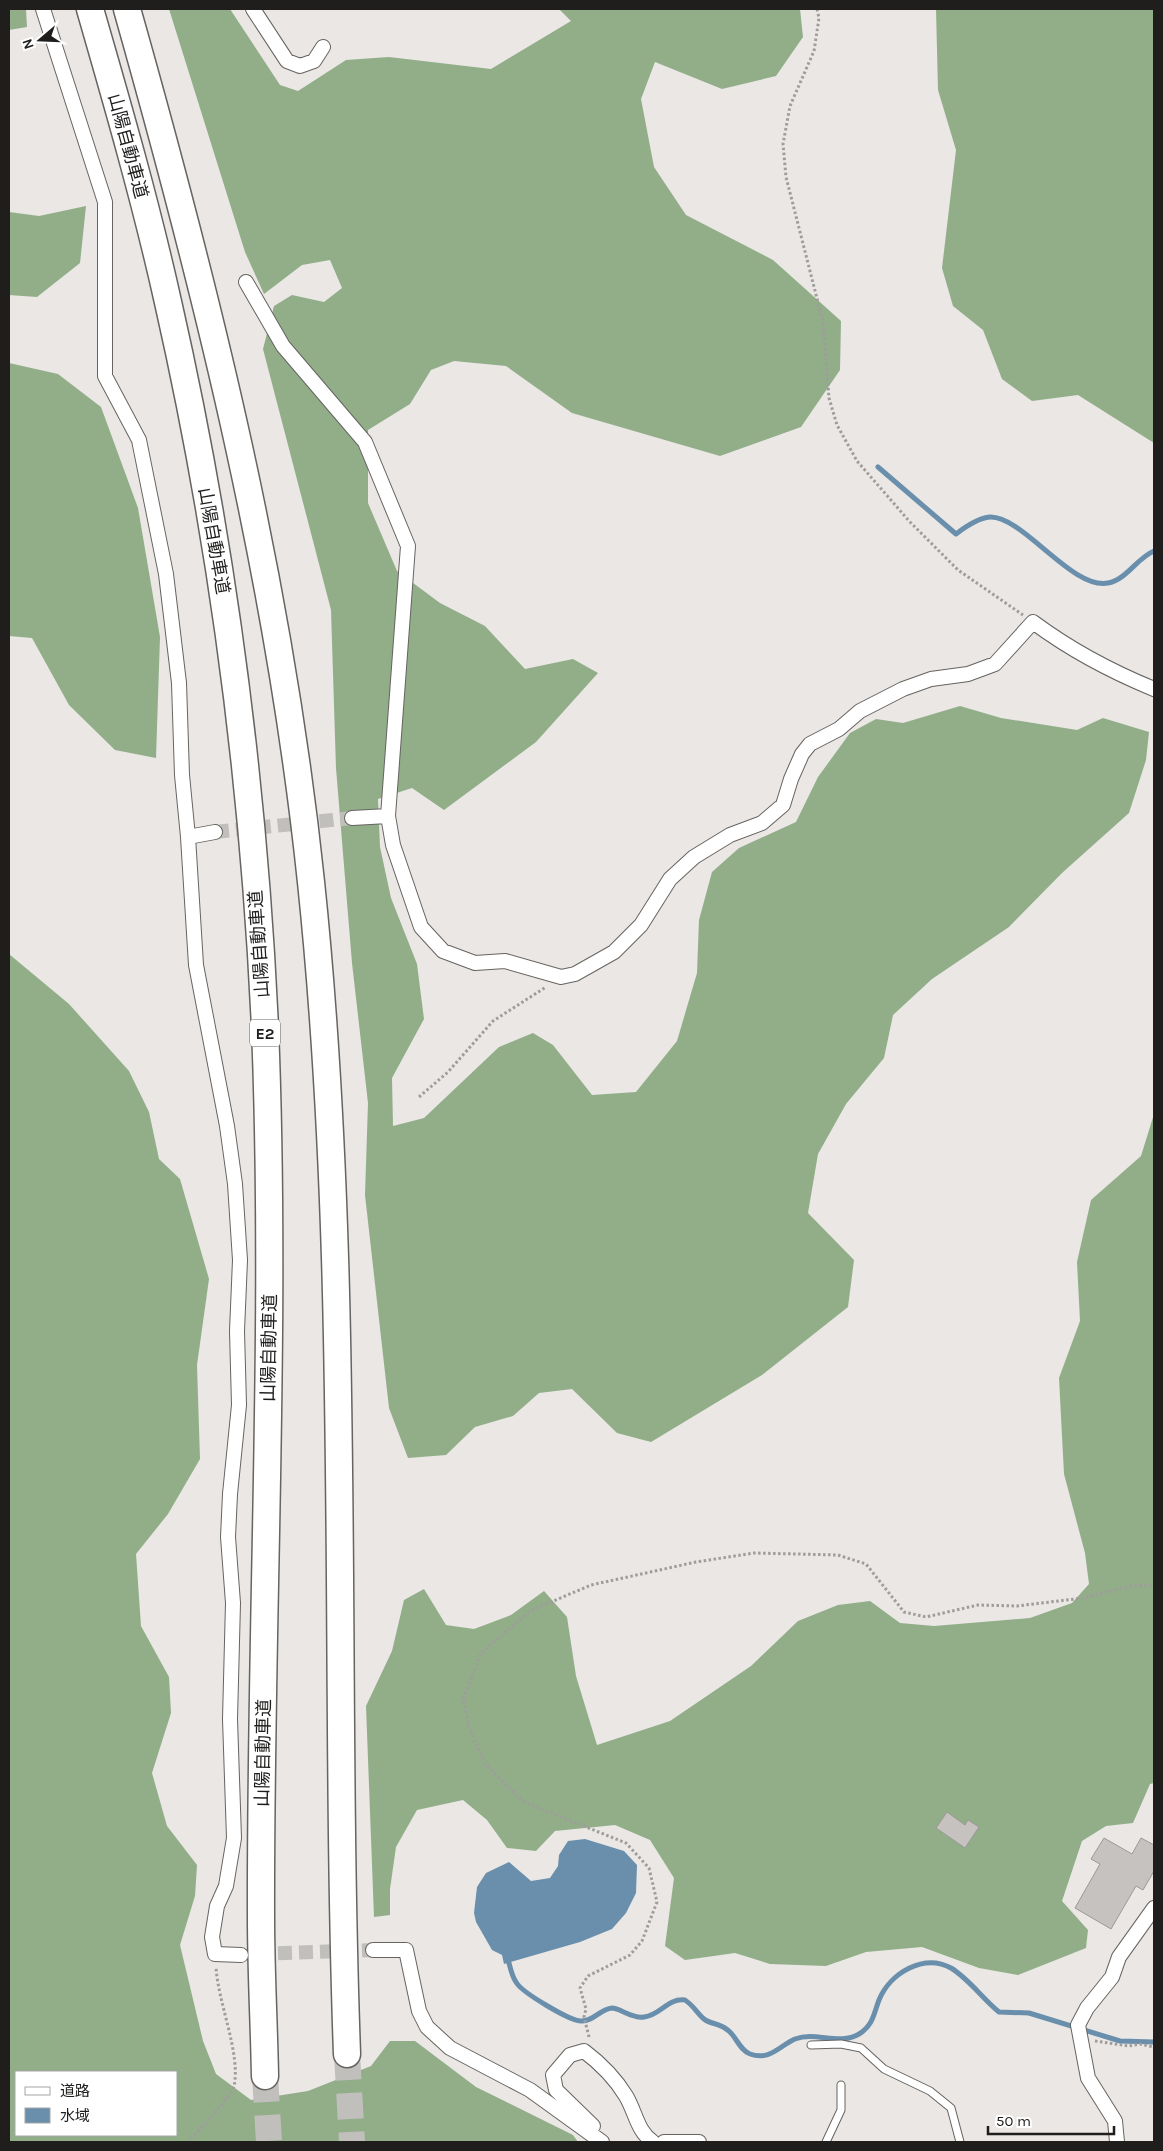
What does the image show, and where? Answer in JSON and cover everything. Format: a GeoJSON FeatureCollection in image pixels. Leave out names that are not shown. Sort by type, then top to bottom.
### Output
{"type":"FeatureCollection","features":[{"type":"Feature","properties":{"kind":"highway","name":"山陽自動車道"},"geometry":{"type":"LineString","coordinates":[[90,9],[132,156],[168,303],[198,448],[224,603],[242,743],[254,878],[265,1025],[269,1181],[261,1911],[265,2076]]}},
{"type":"Feature","properties":{"kind":"highway","name":"山陽自動車道"},"geometry":{"type":"LineString","coordinates":[[127,9],[184,214],[238,437],[268,586],[311,880],[327,1086],[337,1304],[342,1910],[347,2054]]}},
{"type":"Feature","properties":{"kind":"street"},"geometry":{"type":"LineString","coordinates":[[43,9],[105,202],[105,376],[138,440],[166,574],[179,683],[182,775],[196,965],[227,1126],[235,1184],[240,1260],[237,1331],[239,1405],[230,1494],[228,1538],[233,1603],[230,1719],[234,1838],[226,1886],[217,1906],[212,1937],[215,1954],[241,1955]]}},
{"type":"Feature","properties":{"kind":"street"},"geometry":{"type":"LineString","coordinates":[[252,9],[287,60],[300,66],[314,61],[323,47]]}},
{"type":"Feature","properties":{"kind":"street"},"geometry":{"type":"LineString","coordinates":[[246,282],[283,346],[365,442],[408,546],[388,816],[393,845],[421,927],[443,951],[475,963],[505,960],[561,977],[575,974],[614,952],[641,925],[670,879],[694,857],[730,835],[762,823],[783,805],[791,779],[802,754],[810,744],[839,729],[860,711],[903,689],[931,679],[968,674],[995,664],[1033,622],[1068,648],[1154,689]]}},
{"type":"Feature","properties":{"kind":"street"},"geometry":{"type":"LineString","coordinates":[[352,818],[388,816]]}},
{"type":"Feature","properties":{"kind":"street"},"geometry":{"type":"LineString","coordinates":[[188,837],[215,832]]}},
{"type":"Feature","properties":{"kind":"street"},"geometry":{"type":"LineString","coordinates":[[1117,2142],[1114,2121],[1088,2078],[1079,2034],[1087,2008],[1112,1977],[1119,1957],[1154,1908]]}},
{"type":"Feature","properties":{"kind":"street"},"geometry":{"type":"LineString","coordinates":[[373,1950],[406,1950],[419,2011],[427,2027],[450,2048],[530,2090],[602,2142]]}},
{"type":"Feature","properties":{"kind":"street"},"geometry":{"type":"LineString","coordinates":[[602,2142],[593,2125],[556,2090],[553,2075],[570,2054],[584,2051],[601,2063],[626,2096],[642,2134],[653,2142]]}},
{"type":"Feature","properties":{"kind":"street"},"geometry":{"type":"LineString","coordinates":[[664,2142],[698,2142]]}},
{"type":"Feature","properties":{"kind":"lane"},"geometry":{"type":"LineString","coordinates":[[811,2045],[840,2044],[860,2048],[884,2069],[930,2091],[951,2108],[960,2142]]}},
{"type":"Feature","properties":{"kind":"lane"},"geometry":{"type":"LineString","coordinates":[[826,2142],[840,2110],[841,2085]]}},
{"type":"Feature","properties":{"kind":"path"},"geometry":{"type":"LineString","coordinates":[[817,9],[819,18],[814,52],[790,106],[783,144],[786,177],[823,322],[829,398],[837,425],[857,461],[910,522],[958,570],[1033,622]]}},
{"type":"Feature","properties":{"kind":"path"},"geometry":{"type":"LineString","coordinates":[[419,1098],[448,1072],[492,1021],[561,977]]}},
{"type":"Feature","properties":{"kind":"path"},"geometry":{"type":"LineString","coordinates":[[585,2029],[584,2017],[586,2009],[580,1988],[588,1976],[630,1955],[642,1941],[656,1902],[649,1868],[626,1843],[524,1802],[485,1764],[469,1727],[463,1700],[481,1653],[530,1611],[591,1585],[696,1562],[754,1553],[838,1555],[866,1564],[904,1612],[926,1617],[978,1605],[1017,1606],[1083,1598],[1134,1585],[1154,1586]]}},
{"type":"Feature","properties":{"kind":"path"},"geometry":{"type":"LineString","coordinates":[[187,2142],[234,2088],[236,2062],[222,2006],[215,1954]]}},
{"type":"Feature","properties":{"kind":"path"},"geometry":{"type":"LineString","coordinates":[[1079,2034],[1085,2039],[1129,2046],[1140,2044],[1154,2047]]}},
{"type":"Feature","properties":{"kind":"green space"},"geometry":{"type":"Polygon","coordinates":[[[9,9],[26,9],[27,27],[9,30],[9,9]]]}},
{"type":"Feature","properties":{"kind":"green space"},"geometry":{"type":"Polygon","coordinates":[[[169,9],[230,9],[280,85],[298,91],[346,60],[389,57],[491,69],[571,21],[559,9],[800,9],[803,37],[776,76],[722,89],[655,62],[641,99],[654,167],[686,215],[773,260],[841,321],[840,370],[801,427],[720,456],[572,413],[506,366],[454,361],[431,370],[410,404],[368,430],[368,503],[397,571],[440,603],[485,626],[525,669],[573,659],[598,673],[536,742],[444,810],[412,788],[378,799],[380,847],[391,898],[417,964],[424,1019],[392,1078],[393,1126],[424,1118],[499,1047],[533,1033],[553,1045],[592,1095],[636,1092],[677,1041],[697,973],[699,920],[712,872],[739,848],[796,822],[818,777],[850,733],[876,719],[903,723],[960,706],[1001,718],[1077,730],[1103,718],[1149,732],[1146,760],[1129,813],[1062,873],[1009,927],[932,979],[893,1015],[884,1058],[846,1104],[818,1154],[808,1213],[854,1260],[848,1307],[762,1375],[651,1442],[617,1433],[572,1389],[539,1393],[513,1416],[475,1427],[446,1455],[408,1458],[389,1408],[365,1195],[368,1103],[352,963],[336,768],[331,610],[263,349],[274,306],[292,295],[324,302],[342,288],[330,260],[302,265],[264,294],[245,252],[169,9]]]}},
{"type":"Feature","properties":{"kind":"green space"},"geometry":{"type":"Polygon","coordinates":[[[936,9],[1154,9],[1154,443],[1078,395],[1032,401],[1002,379],[983,330],[953,306],[942,268],[956,150],[938,90],[936,9]]]}},
{"type":"Feature","properties":{"kind":"green space"},"geometry":{"type":"Polygon","coordinates":[[[86,206],[80,263],[37,297],[9,295],[9,212],[39,216],[86,206]]]}},
{"type":"Feature","properties":{"kind":"green space"},"geometry":{"type":"Polygon","coordinates":[[[9,363],[58,374],[101,407],[138,508],[160,637],[156,758],[115,750],[69,705],[32,638],[9,636],[9,363]]]}},
{"type":"Feature","properties":{"kind":"green space"},"geometry":{"type":"Polygon","coordinates":[[[9,954],[69,1004],[129,1071],[149,1112],[159,1159],[180,1179],[209,1279],[197,1365],[200,1459],[168,1514],[136,1554],[141,1626],[169,1677],[171,1713],[152,1773],[167,1826],[197,1865],[195,1896],[180,1945],[203,2041],[216,2074],[251,2100],[308,2091],[371,2066],[390,2041],[415,2041],[476,2087],[573,2135],[578,2142],[9,2142],[9,954]]]}},
{"type":"Feature","properties":{"kind":"green space"},"geometry":{"type":"Polygon","coordinates":[[[1154,1114],[1154,1783],[1150,1784],[1133,1823],[1106,1826],[1082,1841],[1062,1901],[1088,1930],[1086,1948],[1018,1975],[979,1968],[922,1947],[866,1952],[826,1966],[770,1964],[735,1953],[685,1960],[665,1946],[674,1878],[650,1840],[615,1825],[555,1831],[536,1851],[507,1848],[487,1820],[463,1800],[417,1810],[396,1847],[390,1889],[390,1915],[374,1917],[366,1706],[392,1651],[404,1600],[424,1589],[446,1625],[474,1629],[511,1615],[544,1591],[567,1617],[576,1676],[597,1745],[670,1721],[751,1666],[798,1621],[838,1605],[870,1601],[900,1623],[934,1626],[1030,1618],[1072,1603],[1089,1584],[1085,1553],[1064,1474],[1059,1378],[1080,1321],[1077,1262],[1091,1200],[1141,1156],[1154,1114]]]}},
{"type":"Feature","properties":{"kind":"water"},"geometry":{"type":"Polygon","coordinates":[[[585,1839],[624,1851],[637,1865],[636,1893],[626,1913],[612,1929],[580,1942],[504,1964],[502,1955],[492,1950],[476,1922],[474,1913],[477,1887],[486,1873],[509,1862],[531,1881],[550,1878],[558,1866],[559,1855],[568,1841],[585,1839]]]}},
{"type":"Feature","properties":{"kind":"building"},"geometry":{"type":"Polygon","coordinates":[[[947,1812],[965,1825],[968,1820],[979,1827],[965,1848],[936,1828],[947,1812]]]}},
{"type":"Feature","properties":{"kind":"building"},"geometry":{"type":"Polygon","coordinates":[[[1104,1838],[1132,1854],[1141,1838],[1154,1845],[1154,1871],[1143,1890],[1136,1886],[1111,1929],[1075,1908],[1100,1864],[1091,1859],[1104,1838]]]}},
{"type":"Feature","properties":{"kind":"waterway"},"geometry":{"type":"LineString","coordinates":[[878,467],[956,534],[981,519],[990,517],[1003,520],[1032,539],[1079,576],[1094,582],[1108,583],[1120,578],[1154,551]]}},
{"type":"Feature","properties":{"kind":"waterway"},"geometry":{"type":"LineString","coordinates":[[507,1956],[513,1976],[520,1987],[546,2005],[575,2020],[589,2020],[612,2008],[635,2016],[650,2016],[673,2002],[685,2000],[704,2019],[726,2029],[742,2048],[750,2054],[757,2056],[774,2052],[789,2042],[803,2037],[844,2039],[859,2034],[870,2023],[884,1990],[891,1982],[909,1968],[919,1964],[930,1963],[941,1964],[958,1972],[999,2012],[1029,2013],[1120,2041],[1154,2042]]}},
{"type":"Feature","properties":{"kind":"tunnel"},"geometry":{"type":"LineString","coordinates":[[215,832],[352,818]]}},
{"type":"Feature","properties":{"kind":"tunnel"},"geometry":{"type":"LineString","coordinates":[[257,1954],[373,1950]]}},
{"type":"Feature","properties":{"kind":"tunnel"},"geometry":{"type":"LineString","coordinates":[[347,2054],[352,2142]]}},
{"type":"Feature","properties":{"kind":"tunnel"},"geometry":{"type":"LineString","coordinates":[[265,2076],[269,2142]]}}]}
